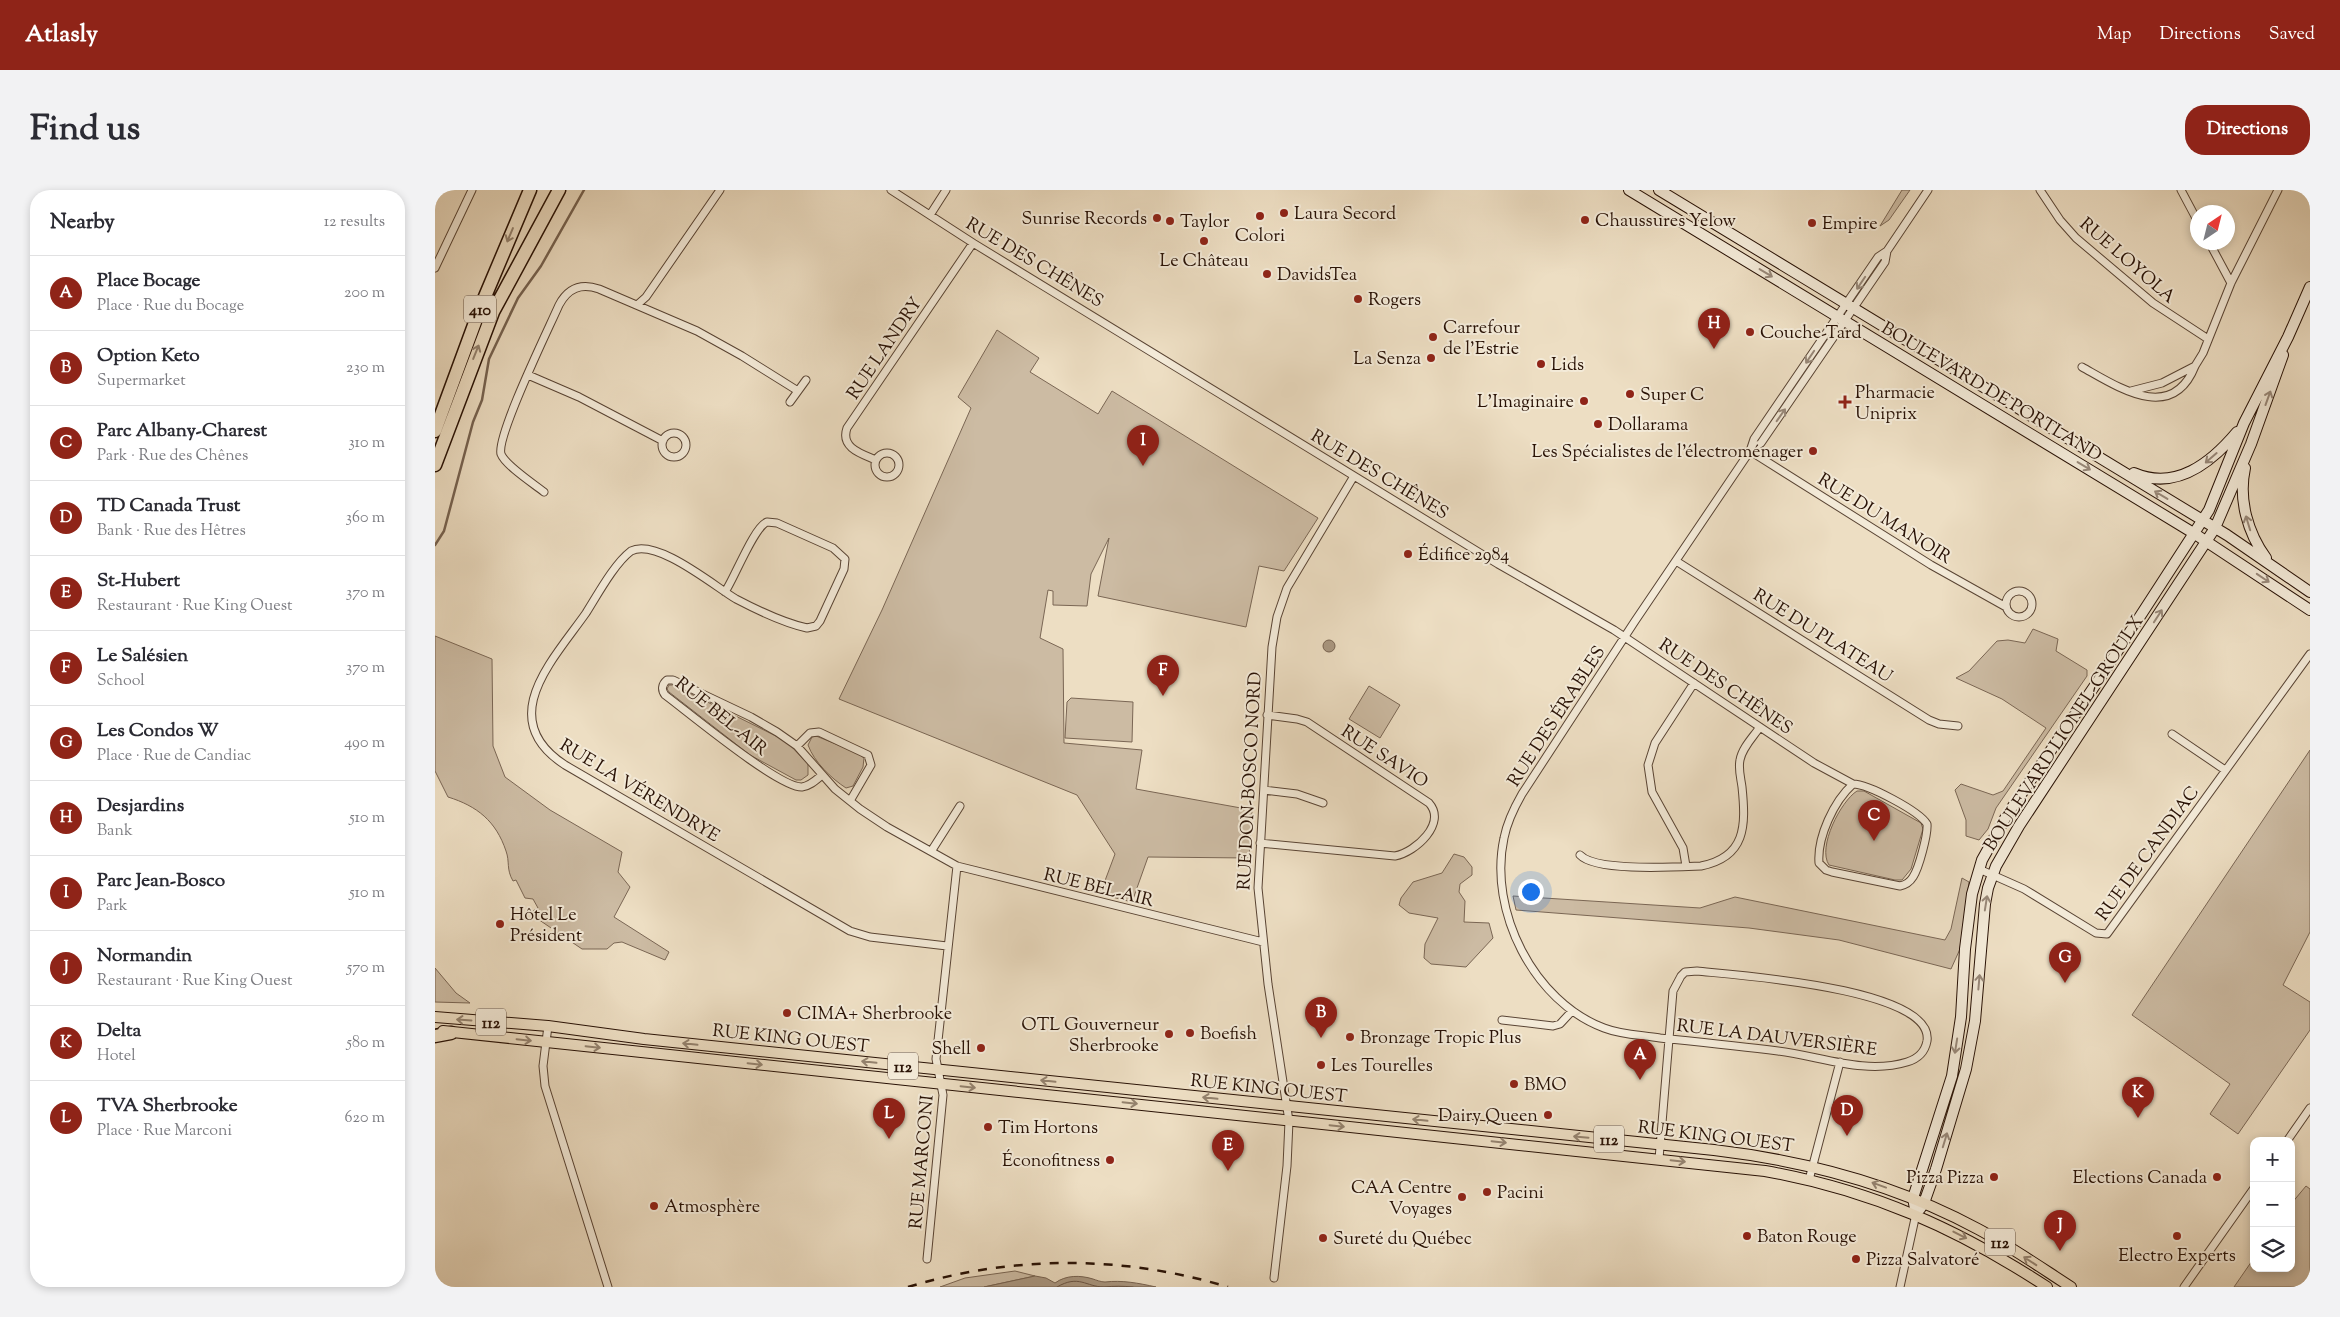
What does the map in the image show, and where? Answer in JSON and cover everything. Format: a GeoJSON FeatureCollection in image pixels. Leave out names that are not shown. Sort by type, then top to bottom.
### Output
{"type":"FeatureCollection","features":[{"type":"Feature","properties":{"kind":"highway","name":"410"},"geometry":{"type":"LineString","coordinates":[[435,431],[478,313],[529,190]]}},
{"type":"Feature","properties":{"kind":"highway","name":"410"},"geometry":{"type":"LineString","coordinates":[[435,465],[490,318],[559,190]]}},
{"type":"Feature","properties":{"kind":"highway"},"geometry":{"type":"LineString","coordinates":[[435,1036],[451,1033]]}},
{"type":"Feature","properties":{"kind":"main road","name":"BOULEVARD DE PORTLAND"},"geometry":{"type":"LineString","coordinates":[[1629,190],[2207,541],[2310,610]]}},
{"type":"Feature","properties":{"kind":"main road","name":"BOULEVARD DE PORTLAND"},"geometry":{"type":"LineString","coordinates":[[1659,190],[2203,520],[2310,592]]}},
{"type":"Feature","properties":{"kind":"main road","name":"BOULEVARD LIONEL-GROULX"},"geometry":{"type":"LineString","coordinates":[[1916,1214],[1913,1198],[1952,1076],[1961,1017],[1965,949],[1972,894],[1979,869],[2007,815],[2203,520],[2244,423],[2288,337],[2310,287]]}},
{"type":"Feature","properties":{"kind":"main road","name":"BOULEVARD LIONEL-GROULX"},"geometry":{"type":"LineString","coordinates":[[1916,1214],[1924,1203],[1966,1070],[1975,1021],[1985,904],[1993,874],[2019,826],[2215,528],[2251,444],[2280,367],[2288,337]]}},
{"type":"Feature","properties":{"kind":"main road"},"geometry":{"type":"LineString","coordinates":[[2099,457],[2147,477],[2172,478],[2188,473],[2206,463],[2244,423]]}},
{"type":"Feature","properties":{"kind":"main road"},"geometry":{"type":"LineString","coordinates":[[2251,444],[2244,473],[2245,511],[2250,529],[2271,565]]}},
{"type":"Feature","properties":{"kind":"main road","name":"RUE KING OUEST"},"geometry":{"type":"LineString","coordinates":[[435,1017],[548,1026],[937,1070],[1737,1153],[1812,1166],[1856,1177],[1913,1198],[1979,1229],[2071,1287]]}},
{"type":"Feature","properties":{"kind":"main road","name":"RUE KING OUEST"},"geometry":{"type":"LineString","coordinates":[[435,1030],[1750,1168],[1860,1193],[1916,1214],[1984,1248],[2047,1287]]}},
{"type":"Feature","properties":{"kind":"street"},"geometry":{"type":"LineString","coordinates":[[435,268],[472,190]]}},
{"type":"Feature","properties":{"kind":"street"},"geometry":{"type":"LineString","coordinates":[[637,305],[646,297],[720,190]]}},
{"type":"Feature","properties":{"kind":"street","name":"RUE DES CHÊNES"},"geometry":{"type":"LineString","coordinates":[[891,190],[973,243],[1353,476],[1625,637],[1814,763],[1853,784],[1867,786],[1919,816],[1927,824],[1926,834],[1915,873],[1905,884],[1900,886],[1832,872],[1826,870],[1819,863],[1825,827],[1846,790],[1853,784]]}},
{"type":"Feature","properties":{"kind":"street"},"geometry":{"type":"LineString","coordinates":[[930,215],[946,190]]}},
{"type":"Feature","properties":{"kind":"street","name":"RUE DES ÉRABLES"},"geometry":{"type":"LineString","coordinates":[[1572,1011],[1554,995],[1535,972],[1511,926],[1502,885],[1503,845],[1507,825],[1522,794],[1750,451],[1754,439],[1850,306],[1885,262],[1887,251],[1928,190]]}},
{"type":"Feature","properties":{"kind":"street","name":"RUE LOYOLA"},"geometry":{"type":"LineString","coordinates":[[2040,190],[2060,220],[2076,238],[2153,303],[2208,339]]}},
{"type":"Feature","properties":{"kind":"street"},"geometry":{"type":"LineString","coordinates":[[2181,190],[2190,207]]}},
{"type":"Feature","properties":{"kind":"street"},"geometry":{"type":"LineString","coordinates":[[2082,367],[2131,392],[2151,398],[2166,396],[2188,381],[2231,284],[2277,190]]}},
{"type":"Feature","properties":{"kind":"street","name":"RUE LANDRY"},"geometry":{"type":"LineString","coordinates":[[876,460],[849,446],[845,438],[847,428],[973,243]]}},
{"type":"Feature","properties":{"kind":"street"},"geometry":{"type":"LineString","coordinates":[[2213,250],[2231,284]]}},
{"type":"Feature","properties":{"kind":"street"},"geometry":{"type":"LineString","coordinates":[[544,492],[508,464],[500,453],[502,438],[559,305],[571,290],[591,286],[712,338],[798,391]]}},
{"type":"Feature","properties":{"kind":"street"},"geometry":{"type":"LineString","coordinates":[[2131,392],[2162,383],[2195,366]]}},
{"type":"Feature","properties":{"kind":"street"},"geometry":{"type":"LineString","coordinates":[[529,374],[579,397],[663,441]]}},
{"type":"Feature","properties":{"kind":"street"},"geometry":{"type":"LineString","coordinates":[[790,402],[806,380]]}},
{"type":"Feature","properties":{"kind":"street","name":"RUE DU MANOIR"},"geometry":{"type":"LineString","coordinates":[[1750,451],[1931,565],[2006,607]]}},
{"type":"Feature","properties":{"kind":"street","name":"RUE DON-BOSCO NORD"},"geometry":{"type":"LineString","coordinates":[[1274,1278],[1287,1166],[1289,1121],[1263,942],[1258,888],[1272,647],[1282,601],[1295,573],[1353,476]]}},
{"type":"Feature","properties":{"kind":"street","name":"RUE LA VÉRENDRYE"},"geometry":{"type":"LineString","coordinates":[[725,592],[737,573],[757,530],[767,522],[777,523],[833,548],[845,559],[844,569],[823,615],[811,628],[801,627],[744,602],[725,592],[696,570],[652,551],[639,548],[628,553],[537,684],[532,712],[533,724],[541,744],[547,752],[565,765],[850,931],[870,938],[947,946]]}},
{"type":"Feature","properties":{"kind":"street","name":"RUE DU PLATEAU"},"geometry":{"type":"LineString","coordinates":[[1676,561],[1929,720],[1939,724],[1958,726]]}},
{"type":"Feature","properties":{"kind":"street","name":"RUE DE CANDIAC"},"geometry":{"type":"LineString","coordinates":[[1979,869],[2036,896],[2096,933],[2107,934],[2310,654]]}},
{"type":"Feature","properties":{"kind":"street","name":"RUE BEL-AIR"},"geometry":{"type":"LineString","coordinates":[[822,775],[808,786],[797,786],[760,766],[665,695],[662,690],[663,684],[667,680],[673,680],[751,717],[797,746],[822,775],[850,801],[887,827],[932,850],[957,866],[1263,942]]}},
{"type":"Feature","properties":{"kind":"street"},"geometry":{"type":"LineString","coordinates":[[1686,866],[1683,848],[1652,792],[1648,765],[1655,743],[1693,683]]}},
{"type":"Feature","properties":{"kind":"street","name":"RUE SAVIO"},"geometry":{"type":"LineString","coordinates":[[1260,843],[1395,856],[1417,848],[1434,822],[1435,816],[1433,808],[1429,803],[1307,722],[1267,716]]}},
{"type":"Feature","properties":{"kind":"street"},"geometry":{"type":"LineString","coordinates":[[1580,855],[1588,862],[1599,865],[1686,866],[1712,864],[1727,856],[1737,846],[1743,818],[1740,758],[1760,727]]}},
{"type":"Feature","properties":{"kind":"street","name":"RUE BEL-AIR"},"geometry":{"type":"LineString","coordinates":[[797,746],[810,733],[819,732],[868,755],[871,765],[850,801]]}},
{"type":"Feature","properties":{"kind":"street"},"geometry":{"type":"LineString","coordinates":[[2172,734],[2225,770]]}},
{"type":"Feature","properties":{"kind":"street"},"geometry":{"type":"LineString","coordinates":[[1264,790],[1297,794],[1323,802]]}},
{"type":"Feature","properties":{"kind":"street"},"geometry":{"type":"LineString","coordinates":[[932,850],[960,806]]}},
{"type":"Feature","properties":{"kind":"street"},"geometry":{"type":"LineString","coordinates":[[937,1070],[947,946],[957,866]]}},
{"type":"Feature","properties":{"kind":"street","name":"RUE LA DAUVERSIÈRE"},"geometry":{"type":"LineString","coordinates":[[1572,1011],[1608,1030],[1670,1039],[1776,1050],[1870,1067],[1906,1063],[1916,1059],[1923,1051],[1927,1040],[1927,1032],[1914,1015],[1895,1006],[1841,991],[1796,981],[1697,971],[1685,972],[1675,986],[1671,998],[1670,1039]]}},
{"type":"Feature","properties":{"kind":"street"},"geometry":{"type":"LineString","coordinates":[[1502,1020],[1553,1026],[1560,1024],[1572,1011]]}},
{"type":"Feature","properties":{"kind":"street"},"geometry":{"type":"LineString","coordinates":[[548,1026],[543,1066],[545,1086],[609,1287]]}},
{"type":"Feature","properties":{"kind":"street"},"geometry":{"type":"LineString","coordinates":[[1659,1159],[1670,1039]]}},
{"type":"Feature","properties":{"kind":"street"},"geometry":{"type":"LineString","coordinates":[[1809,1180],[1840,1062]]}},
{"type":"Feature","properties":{"kind":"street","name":"RUE MARCONI"},"geometry":{"type":"LineString","coordinates":[[927,1259],[940,1138],[942,1084],[937,1070]]}},
{"type":"Feature","properties":{"kind":"street"},"geometry":{"type":"LineString","coordinates":[[2290,1137],[2310,1108]]}},
{"type":"Feature","properties":{"kind":"street"},"geometry":{"type":"LineString","coordinates":[[2184,1287],[2250,1194]]}},
{"type":"Feature","properties":{"kind":"street"},"geometry":{"type":"LineString","coordinates":[[1900,1287],[1916,1214]]}},
{"type":"Feature","properties":{"kind":"shaded area"},"geometry":{"type":"Polygon","coordinates":[[[1902,190],[1910,190],[1889,220],[1880,226],[1902,190]]]}},
{"type":"Feature","properties":{"kind":"shaded area"},"geometry":{"type":"Polygon","coordinates":[[[997,330],[1039,358],[1030,372],[1098,414],[1112,391],[1318,518],[1284,571],[1259,566],[1246,627],[1098,596],[1109,538],[1091,574],[1087,606],[1053,605],[1053,591],[1048,590],[1040,638],[1063,649],[1064,743],[1142,750],[1136,789],[1252,810],[1249,858],[1148,857],[1132,902],[1100,894],[1115,854],[1077,795],[839,699],[882,610],[971,408],[958,397],[997,330]]]}},
{"type":"Feature","properties":{"kind":"shaded area"},"geometry":{"type":"Polygon","coordinates":[[[2033,629],[2058,639],[2056,651],[2087,670],[2087,676],[1996,808],[1988,829],[1979,840],[1966,836],[1966,820],[1955,790],[1961,784],[1993,795],[2003,791],[2046,728],[2002,699],[1956,678],[1969,671],[1997,641],[2008,640],[2025,643],[2033,629]]]}},
{"type":"Feature","properties":{"kind":"shaded area"},"geometry":{"type":"Polygon","coordinates":[[[435,636],[492,659],[493,746],[505,777],[550,810],[622,852],[618,872],[630,887],[614,917],[669,952],[665,960],[622,942],[614,943],[607,949],[582,949],[529,913],[538,908],[533,899],[525,898],[516,880],[513,881],[506,851],[497,831],[476,810],[448,797],[435,771],[435,636]]]}},
{"type":"Feature","properties":{"kind":"shaded area"},"geometry":{"type":"Polygon","coordinates":[[[669,685],[673,685],[778,737],[790,745],[808,764],[808,775],[801,780],[796,780],[750,755],[669,692],[667,689],[669,685]]]}},
{"type":"Feature","properties":{"kind":"shaded area"},"geometry":{"type":"Polygon","coordinates":[[[1369,686],[1400,705],[1380,738],[1349,719],[1369,686]]]}},
{"type":"Feature","properties":{"kind":"shaded area"},"geometry":{"type":"Polygon","coordinates":[[[1071,698],[1133,702],[1132,742],[1065,738],[1067,702],[1071,698]]]}},
{"type":"Feature","properties":{"kind":"shaded area"},"geometry":{"type":"Polygon","coordinates":[[[816,736],[856,752],[864,758],[863,767],[853,786],[846,788],[829,775],[819,764],[808,745],[812,737],[816,736]]]}},
{"type":"Feature","properties":{"kind":"shaded area"},"geometry":{"type":"Polygon","coordinates":[[[2310,750],[2310,932],[2283,985],[2310,1002],[2310,1030],[2238,1134],[2210,1114],[2230,1084],[2132,1015],[2310,750]]]}},
{"type":"Feature","properties":{"kind":"shaded area"},"geometry":{"type":"Polygon","coordinates":[[[1857,791],[1864,791],[1921,823],[1923,829],[1911,869],[1902,880],[1829,865],[1826,857],[1828,836],[1844,804],[1857,791]]]}},
{"type":"Feature","properties":{"kind":"shaded area"},"geometry":{"type":"Polygon","coordinates":[[[1454,854],[1464,857],[1472,867],[1472,875],[1460,884],[1459,892],[1465,901],[1464,922],[1489,923],[1493,938],[1466,967],[1431,964],[1424,958],[1425,944],[1438,918],[1409,913],[1399,905],[1401,898],[1413,882],[1442,873],[1454,854]]]}},
{"type":"Feature","properties":{"kind":"shaded area"},"geometry":{"type":"Polygon","coordinates":[[[1962,878],[1969,882],[1960,949],[1951,969],[1839,940],[1749,928],[1516,910],[1513,896],[1700,908],[1735,897],[1945,940],[1951,929],[1962,878]]]}},
{"type":"Feature","properties":{"kind":"shaded area"},"geometry":{"type":"Polygon","coordinates":[[[435,968],[456,993],[470,1003],[435,1002],[435,968]]]}},
{"type":"Feature","properties":{"kind":"shaded area"},"geometry":{"type":"Polygon","coordinates":[[[2306,1186],[2310,1189],[2310,1287],[2234,1287],[2250,1264],[2250,1272],[2295,1272],[2295,1199],[2306,1186]]]}},
{"type":"Feature","properties":{"kind":"shaded area"},"geometry":{"type":"Polygon","coordinates":[[[1015,1271],[1035,1276],[984,1287],[940,1287],[965,1278],[1015,1271]]]}},
{"type":"Feature","properties":{"kind":"water"},"geometry":{"type":"Polygon","coordinates":[[[1327,640],[1331,640],[1335,646],[1331,652],[1327,652],[1323,648],[1323,644],[1327,640]]]}},
{"type":"Feature","properties":{"kind":"water"},"geometry":{"type":"Polygon","coordinates":[[[1035,1276],[1046,1278],[1055,1283],[1064,1278],[1078,1276],[1103,1282],[1130,1282],[1156,1287],[984,1287],[1035,1276]]]}},
{"type":"Feature","properties":{"kind":"waterway"},"geometry":{"type":"LineString","coordinates":[[435,545],[444,531],[473,422],[482,400],[489,359],[518,298],[541,266],[584,190]]}},
{"type":"Feature","properties":{"kind":"railway"},"geometry":{"type":"LineString","coordinates":[[908,1287],[948,1276],[988,1269],[1028,1264],[1068,1263],[1108,1264],[1148,1269],[1188,1276],[1228,1287]]}},
{"type":"Feature","properties":{"kind":"place","name":"Laura Secord"},"geometry":{"type":"Point","coordinates":[1284,213]}},
{"type":"Feature","properties":{"kind":"place","name":"Colori"},"geometry":{"type":"Point","coordinates":[1260,216]}},
{"type":"Feature","properties":{"kind":"place","name":"Sunrise Records"},"geometry":{"type":"Point","coordinates":[1157,218]}},
{"type":"Feature","properties":{"kind":"place","name":"Chaussures Yelow"},"geometry":{"type":"Point","coordinates":[1585,220]}},
{"type":"Feature","properties":{"kind":"place","name":"Taylor"},"geometry":{"type":"Point","coordinates":[1170,221]}},
{"type":"Feature","properties":{"kind":"place","name":"Empire"},"geometry":{"type":"Point","coordinates":[1812,223]}},
{"type":"Feature","properties":{"kind":"place","name":"Le Château"},"geometry":{"type":"Point","coordinates":[1204,241]}},
{"type":"Feature","properties":{"kind":"place","name":"DavidsTea"},"geometry":{"type":"Point","coordinates":[1267,274]}},
{"type":"Feature","properties":{"kind":"place","name":"Rogers"},"geometry":{"type":"Point","coordinates":[1358,299]}},
{"type":"Feature","properties":{"kind":"place","name":"Couche-Tard"},"geometry":{"type":"Point","coordinates":[1750,332]}},
{"type":"Feature","properties":{"kind":"place","name":"Carrefour de l'Estrie"},"geometry":{"type":"Point","coordinates":[1433,337]}},
{"type":"Feature","properties":{"kind":"place","name":"Desjardins"},"geometry":{"type":"Point","coordinates":[1714,349]}},
{"type":"Feature","properties":{"kind":"place","name":"La Senza"},"geometry":{"type":"Point","coordinates":[1431,358]}},
{"type":"Feature","properties":{"kind":"place","name":"Lids"},"geometry":{"type":"Point","coordinates":[1541,364]}},
{"type":"Feature","properties":{"kind":"place","name":"Super C"},"geometry":{"type":"Point","coordinates":[1630,394]}},
{"type":"Feature","properties":{"kind":"place","name":"L'Imaginaire"},"geometry":{"type":"Point","coordinates":[1584,401]}},
{"type":"Feature","properties":{"kind":"place","name":"Pharmacie Uniprix"},"geometry":{"type":"Point","coordinates":[1845,402]}},
{"type":"Feature","properties":{"kind":"place","name":"Dollarama"},"geometry":{"type":"Point","coordinates":[1598,424]}},
{"type":"Feature","properties":{"kind":"place","name":"Les Spécialistes de l’électroménager"},"geometry":{"type":"Point","coordinates":[1813,451]}},
{"type":"Feature","properties":{"kind":"place","name":"Parc Jean-Bosco"},"geometry":{"type":"Point","coordinates":[1143,466]}},
{"type":"Feature","properties":{"kind":"place","name":"Édifice 2984"},"geometry":{"type":"Point","coordinates":[1408,554]}},
{"type":"Feature","properties":{"kind":"place","name":"Le Salésien"},"geometry":{"type":"Point","coordinates":[1163,696]}},
{"type":"Feature","properties":{"kind":"place","name":"Parc Albany-Charest"},"geometry":{"type":"Point","coordinates":[1874,841]}},
{"type":"Feature","properties":{"kind":"place","name":"Hôtel Le Président"},"geometry":{"type":"Point","coordinates":[500,924]}},
{"type":"Feature","properties":{"kind":"place","name":"Les Condos W"},"geometry":{"type":"Point","coordinates":[2065,983]}},
{"type":"Feature","properties":{"kind":"place","name":"CIMA+ Sherbrooke"},"geometry":{"type":"Point","coordinates":[787,1013]}},
{"type":"Feature","properties":{"kind":"place","name":"Boefish"},"geometry":{"type":"Point","coordinates":[1190,1033]}},
{"type":"Feature","properties":{"kind":"place","name":"OTL Gouverneur Sherbrooke"},"geometry":{"type":"Point","coordinates":[1169,1034]}},
{"type":"Feature","properties":{"kind":"place","name":"Bronzage Tropic Plus"},"geometry":{"type":"Point","coordinates":[1350,1037]}},
{"type":"Feature","properties":{"kind":"place","name":"Option Keto"},"geometry":{"type":"Point","coordinates":[1321,1038]}},
{"type":"Feature","properties":{"kind":"place","name":"Shell"},"geometry":{"type":"Point","coordinates":[981,1048]}},
{"type":"Feature","properties":{"kind":"place","name":"Les Tourelles"},"geometry":{"type":"Point","coordinates":[1321,1065]}},
{"type":"Feature","properties":{"kind":"place","name":"Place Bocage"},"geometry":{"type":"Point","coordinates":[1640,1080]}},
{"type":"Feature","properties":{"kind":"place","name":"BMO"},"geometry":{"type":"Point","coordinates":[1514,1084]}},
{"type":"Feature","properties":{"kind":"place","name":"Dairy Queen"},"geometry":{"type":"Point","coordinates":[1548,1115]}},
{"type":"Feature","properties":{"kind":"place","name":"Delta"},"geometry":{"type":"Point","coordinates":[2138,1118]}},
{"type":"Feature","properties":{"kind":"place","name":"Tim Hortons"},"geometry":{"type":"Point","coordinates":[988,1127]}},
{"type":"Feature","properties":{"kind":"place","name":"TD Canada Trust"},"geometry":{"type":"Point","coordinates":[1847,1136]}},
{"type":"Feature","properties":{"kind":"place","name":"TVA Sherbrooke"},"geometry":{"type":"Point","coordinates":[889,1139]}},
{"type":"Feature","properties":{"kind":"place","name":"Éconofitness"},"geometry":{"type":"Point","coordinates":[1110,1160]}},
{"type":"Feature","properties":{"kind":"place","name":"St-Hubert"},"geometry":{"type":"Point","coordinates":[1228,1171]}},
{"type":"Feature","properties":{"kind":"place","name":"Pizza Pizza"},"geometry":{"type":"Point","coordinates":[1994,1177]}},
{"type":"Feature","properties":{"kind":"place","name":"Elections Canada"},"geometry":{"type":"Point","coordinates":[2217,1177]}},
{"type":"Feature","properties":{"kind":"place","name":"Pacini"},"geometry":{"type":"Point","coordinates":[1487,1192]}},
{"type":"Feature","properties":{"kind":"place","name":"CAA Centre Voyages"},"geometry":{"type":"Point","coordinates":[1462,1197]}},
{"type":"Feature","properties":{"kind":"place","name":"Atmosphère"},"geometry":{"type":"Point","coordinates":[654,1206]}},
{"type":"Feature","properties":{"kind":"place","name":"Baton Rouge"},"geometry":{"type":"Point","coordinates":[1747,1236]}},
{"type":"Feature","properties":{"kind":"place","name":"Electro Experts"},"geometry":{"type":"Point","coordinates":[2177,1236]}},
{"type":"Feature","properties":{"kind":"place","name":"Sureté du Québec"},"geometry":{"type":"Point","coordinates":[1323,1238]}},
{"type":"Feature","properties":{"kind":"place","name":"Normandin"},"geometry":{"type":"Point","coordinates":[2060,1251]}},
{"type":"Feature","properties":{"kind":"place","name":"Pizza Salvatoré"},"geometry":{"type":"Point","coordinates":[1856,1259]}}]}
